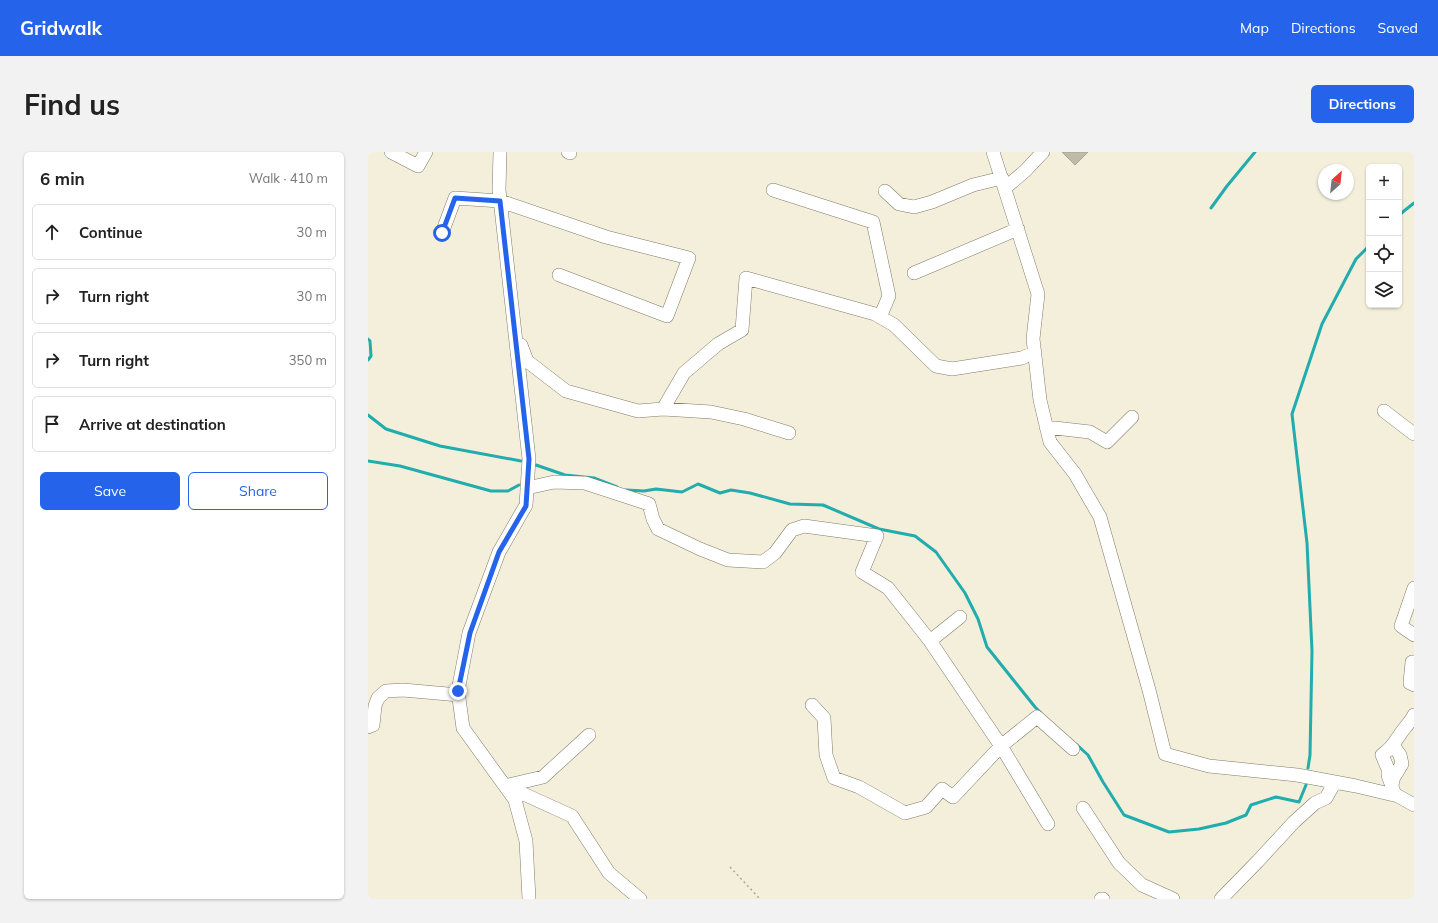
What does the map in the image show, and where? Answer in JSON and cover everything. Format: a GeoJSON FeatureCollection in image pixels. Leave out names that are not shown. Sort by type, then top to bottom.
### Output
{"type":"FeatureCollection","features":[{"type":"Feature","properties":{"kind":"street"},"geometry":{"type":"LineString","coordinates":[[391,152],[418,166],[426,152]]}},
{"type":"Feature","properties":{"kind":"street"},"geometry":{"type":"LineString","coordinates":[[500,152],[500,201],[516,332],[529,459],[526,506],[499,552],[470,633],[458,695],[463,728],[515,800],[526,841],[529,899]]}},
{"type":"Feature","properties":{"kind":"street"},"geometry":{"type":"LineString","coordinates":[[993,152],[1038,294],[1033,338],[1040,400],[1050,442],[1075,474],[1100,517],[1166,754],[1209,766],[1297,775],[1394,791],[1414,805]]}},
{"type":"Feature","properties":{"kind":"street"},"geometry":{"type":"LineString","coordinates":[[885,191],[898,204],[914,207],[932,202],[973,185],[1003,183],[1025,171],[1043,152]]}},
{"type":"Feature","properties":{"kind":"street"},"geometry":{"type":"LineString","coordinates":[[773,190],[873,222],[889,296],[880,317]]}},
{"type":"Feature","properties":{"kind":"street"},"geometry":{"type":"LineString","coordinates":[[442,233],[455,198],[500,201],[606,237],[689,258],[667,316],[559,275]]}},
{"type":"Feature","properties":{"kind":"street"},"geometry":{"type":"LineString","coordinates":[[914,273],[1018,229]]}},
{"type":"Feature","properties":{"kind":"street"},"geometry":{"type":"LineString","coordinates":[[663,409],[684,373],[718,344],[742,330],[746,278],[875,314],[894,325],[936,366],[952,369],[1022,358],[1035,352]]}},
{"type":"Feature","properties":{"kind":"street"},"geometry":{"type":"LineString","coordinates":[[516,332],[527,361],[566,391],[638,411],[663,409],[711,412],[744,419],[789,433]]}},
{"type":"Feature","properties":{"kind":"street"},"geometry":{"type":"LineString","coordinates":[[1384,411],[1414,434]]}},
{"type":"Feature","properties":{"kind":"street"},"geometry":{"type":"LineString","coordinates":[[1046,427],[1090,432],[1107,442],[1132,417]]}},
{"type":"Feature","properties":{"kind":"street"},"geometry":{"type":"LineString","coordinates":[[527,488],[554,482],[585,483],[649,504],[653,519],[658,528],[700,550],[728,560],[763,562],[776,553],[792,530],[804,526],[877,536],[862,572],[888,588],[930,641],[1001,746],[1048,824]]}},
{"type":"Feature","properties":{"kind":"street"},"geometry":{"type":"LineString","coordinates":[[1414,588],[1401,626],[1414,635]]}},
{"type":"Feature","properties":{"kind":"street"},"geometry":{"type":"LineString","coordinates":[[930,641],[960,618]]}},
{"type":"Feature","properties":{"kind":"street"},"geometry":{"type":"LineString","coordinates":[[1414,662],[1412,662],[1410,683],[1414,685]]}},
{"type":"Feature","properties":{"kind":"street"},"geometry":{"type":"LineString","coordinates":[[368,727],[373,725],[375,706],[378,698],[386,691],[404,690],[458,695]]}},
{"type":"Feature","properties":{"kind":"street"},"geometry":{"type":"LineString","coordinates":[[812,705],[824,718],[826,755],[834,778],[859,788],[905,813],[926,807],[942,789],[953,797],[1001,746],[1037,717],[1073,749]]}},
{"type":"Feature","properties":{"kind":"street"},"geometry":{"type":"LineString","coordinates":[[1394,791],[1388,769],[1382,755],[1394,744],[1410,723],[1414,715]]}},
{"type":"Feature","properties":{"kind":"street"},"geometry":{"type":"LineString","coordinates":[[505,786],[543,777],[589,735]]}},
{"type":"Feature","properties":{"kind":"street"},"geometry":{"type":"LineString","coordinates":[[1394,791],[1393,779],[1402,764],[1400,755],[1395,748]]}},
{"type":"Feature","properties":{"kind":"street"},"geometry":{"type":"LineString","coordinates":[[1221,899],[1294,822],[1315,803],[1326,798],[1335,782]]}},
{"type":"Feature","properties":{"kind":"street"},"geometry":{"type":"LineString","coordinates":[[505,786],[572,816],[609,873],[640,899]]}},
{"type":"Feature","properties":{"kind":"street"},"geometry":{"type":"LineString","coordinates":[[1083,808],[1119,863],[1142,885],[1173,899]]}},
{"type":"Feature","properties":{"kind":"path"},"geometry":{"type":"LineString","coordinates":[[730,867],[760,899]]}},
{"type":"Feature","properties":{"kind":"building"},"geometry":{"type":"Polygon","coordinates":[[[1062,152],[1088,152],[1075,165],[1062,152]]]}},
{"type":"Feature","properties":{"kind":"waterway"},"geometry":{"type":"LineString","coordinates":[[1211,208],[1255,152]]}},
{"type":"Feature","properties":{"kind":"waterway"},"geometry":{"type":"LineString","coordinates":[[1402,213],[1414,203]]}},
{"type":"Feature","properties":{"kind":"waterway"},"geometry":{"type":"LineString","coordinates":[[1308,768],[1310,755],[1312,651],[1307,543],[1292,414],[1322,324],[1356,259],[1366,249]]}},
{"type":"Feature","properties":{"kind":"waterway"},"geometry":{"type":"LineString","coordinates":[[368,339],[370,341],[371,356],[368,360]]}},
{"type":"Feature","properties":{"kind":"waterway"},"geometry":{"type":"LineString","coordinates":[[368,415],[386,429],[440,446],[521,461]]}},
{"type":"Feature","properties":{"kind":"waterway"},"geometry":{"type":"LineString","coordinates":[[368,461],[400,466],[491,491],[508,491],[519,485]]}},
{"type":"Feature","properties":{"kind":"waterway"},"geometry":{"type":"LineString","coordinates":[[536,465],[565,475],[594,478],[617,487]]}},
{"type":"Feature","properties":{"kind":"waterway"},"geometry":{"type":"LineString","coordinates":[[626,490],[644,491],[656,489],[682,492],[698,484],[720,493],[731,490],[750,493],[790,504],[823,505],[879,529],[915,536],[936,552],[965,593],[978,619],[987,647],[1041,713]]}},
{"type":"Feature","properties":{"kind":"waterway"},"geometry":{"type":"LineString","coordinates":[[1076,744],[1088,755],[1124,815],[1169,832],[1199,829],[1226,823],[1246,815],[1251,805],[1276,797],[1299,802],[1306,785]]}},
{"type":"Feature","properties":{"kind":"route"},"geometry":{"type":"LineString","coordinates":[[442,233],[455,198],[500,201],[529,459],[526,506],[499,552],[470,633],[458,691]]}}]}
